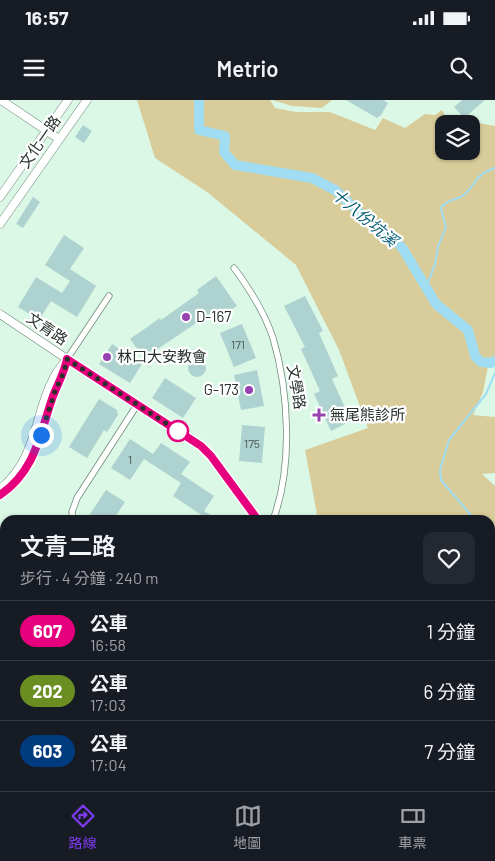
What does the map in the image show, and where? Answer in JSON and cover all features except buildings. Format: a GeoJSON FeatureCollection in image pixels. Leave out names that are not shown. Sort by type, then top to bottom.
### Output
{"type":"FeatureCollection","features":[{"type":"Feature","properties":{"kind":"street"},"geometry":{"type":"LineString","coordinates":[[1,100],[59,139]]}},
{"type":"Feature","properties":{"kind":"street","name":"文化一路"},"geometry":{"type":"LineString","coordinates":[[0,197],[68,100]]}},
{"type":"Feature","properties":{"kind":"street","name":"文化一路"},"geometry":{"type":"LineString","coordinates":[[0,224],[87,100]]}},
{"type":"Feature","properties":{"kind":"street","name":"文學路"},"geometry":{"type":"LineString","coordinates":[[234,268],[255,299],[272,337],[283,391],[287,418],[286,447],[278,508],[275,515]]}},
{"type":"Feature","properties":{"kind":"street"},"geometry":{"type":"LineString","coordinates":[[0,489],[15,475],[28,454],[50,385],[59,368],[110,296]]}},
{"type":"Feature","properties":{"kind":"street","name":"文青路"},"geometry":{"type":"LineString","coordinates":[[0,314],[201,446],[211,456],[254,515]]}},
{"type":"Feature","properties":{"kind":"street"},"geometry":{"type":"LineString","coordinates":[[0,495],[19,480],[30,463],[55,391],[64,372],[67,359]]}},
{"type":"Feature","properties":{"kind":"street"},"geometry":{"type":"LineString","coordinates":[[72,515],[77,498],[137,405]]}},
{"type":"Feature","properties":{"kind":"shaded area"},"geometry":{"type":"Polygon","coordinates":[[[137,100],[270,100],[275,108],[296,112],[330,112],[375,130],[383,118],[405,128],[425,114],[435,115],[435,160],[480,160],[480,123],[495,126],[495,357],[490,357],[483,392],[473,415],[495,417],[495,473],[482,474],[495,486],[495,515],[317,515],[305,450],[368,428],[339,350],[296,265],[207,192],[155,158],[137,100]]]}},
{"type":"Feature","properties":{"kind":"shaded area"},"geometry":{"type":"Polygon","coordinates":[[[272,100],[332,100],[322,108],[292,106],[272,100]]]}},
{"type":"Feature","properties":{"kind":"shaded area"},"geometry":{"type":"Polygon","coordinates":[[[442,110],[445,115],[435,115],[442,110]]]}},
{"type":"Feature","properties":{"kind":"waterway","name":"十八份坑溪"},"geometry":{"type":"LineString","coordinates":[[199,100],[199,130],[225,136],[224,152],[235,165],[312,178],[335,190],[360,213],[395,240],[403,249],[436,304],[468,330],[475,356],[481,362],[491,363],[495,361]]}},
{"type":"Feature","properties":{"kind":"waterway"},"geometry":{"type":"LineString","coordinates":[[426,288],[446,227],[441,208],[465,194],[480,176],[495,168]]}},
{"type":"Feature","properties":{"kind":"waterway"},"geometry":{"type":"LineString","coordinates":[[471,515],[441,480],[440,470],[449,440],[486,394],[495,373]]}},
{"type":"Feature","properties":{"kind":"bus line","name":"607"},"geometry":{"type":"LineString","coordinates":[[0,495],[19,480],[30,463],[50,404],[64,372],[67,359],[201,446],[211,456],[254,515]]}},
{"type":"Feature","properties":{"kind":"place","name":"D-167"},"geometry":{"type":"Point","coordinates":[186,317]}},
{"type":"Feature","properties":{"kind":"place","name":"林口大安教會"},"geometry":{"type":"Point","coordinates":[107,357]}},
{"type":"Feature","properties":{"kind":"place","name":"G-173"},"geometry":{"type":"Point","coordinates":[249,390]}},
{"type":"Feature","properties":{"kind":"place","name":"無尾熊診所"},"geometry":{"type":"Point","coordinates":[319,415]}},
{"type":"Feature","properties":{"kind":"route"},"geometry":{"type":"LineString","coordinates":[[41,435],[50,404],[64,372],[67,359],[178,431]]}}]}
